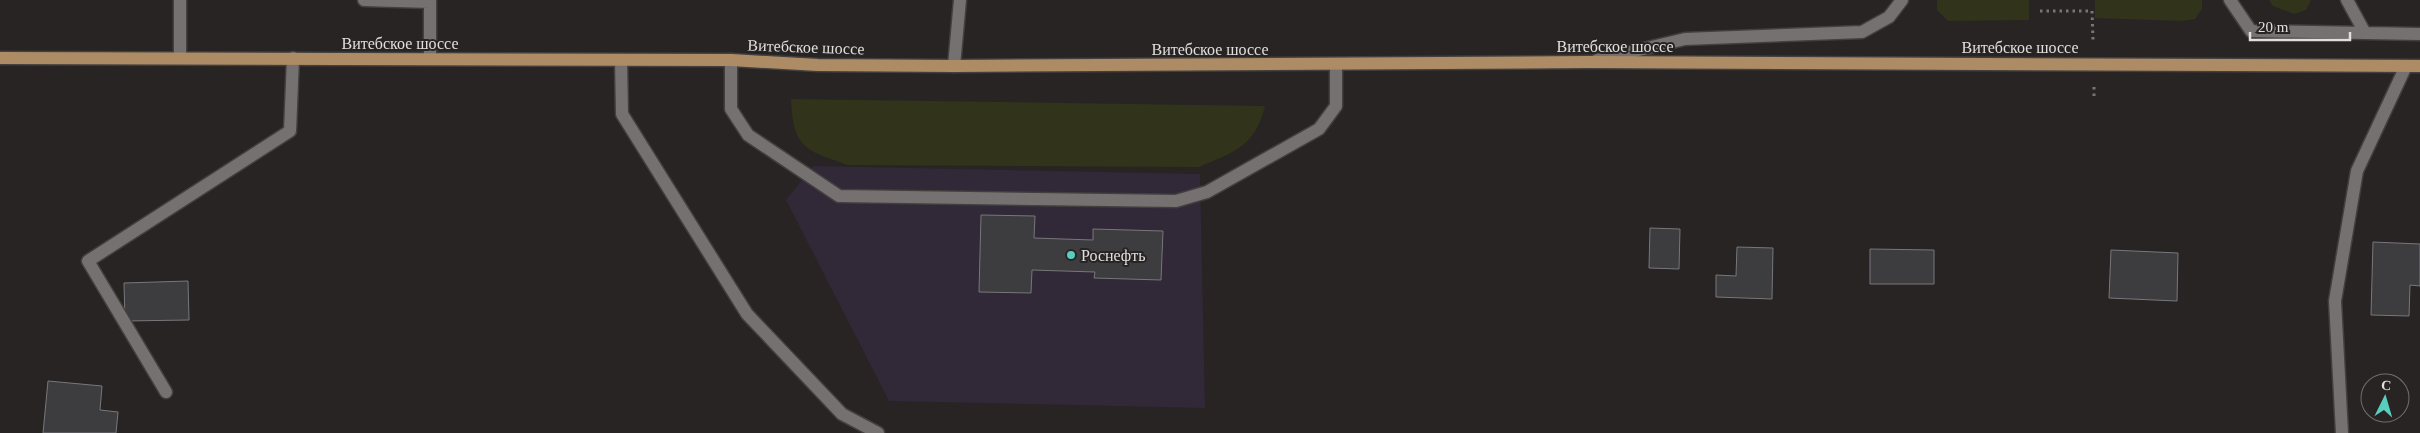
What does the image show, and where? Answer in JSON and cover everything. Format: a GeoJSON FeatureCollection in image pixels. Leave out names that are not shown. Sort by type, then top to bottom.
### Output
{"type":"FeatureCollection","features":[{"type":"Feature","properties":{"kind":"main road","name":"Витебское шоссе"},"geometry":{"type":"LineString","coordinates":[[0,58],[731,60],[818,65],[954,66],[1588,62],[2420,66]]}},
{"type":"Feature","properties":{"kind":"street"},"geometry":{"type":"LineString","coordinates":[[180,0],[180,58]]}},
{"type":"Feature","properties":{"kind":"street"},"geometry":{"type":"LineString","coordinates":[[364,0],[430,1],[430,59]]}},
{"type":"Feature","properties":{"kind":"street"},"geometry":{"type":"LineString","coordinates":[[954,66],[960,0]]}},
{"type":"Feature","properties":{"kind":"street"},"geometry":{"type":"LineString","coordinates":[[1588,62],[1684,39],[1862,32],[1889,17],[1902,0]]}},
{"type":"Feature","properties":{"kind":"street"},"geometry":{"type":"LineString","coordinates":[[2230,0],[2251,31],[2420,34]]}},
{"type":"Feature","properties":{"kind":"street"},"geometry":{"type":"LineString","coordinates":[[2346,0],[2365,33]]}},
{"type":"Feature","properties":{"kind":"street"},"geometry":{"type":"LineString","coordinates":[[166,392],[88,261],[290,131],[293,58]]}},
{"type":"Feature","properties":{"kind":"street"},"geometry":{"type":"LineString","coordinates":[[621,60],[622,114],[748,314],[842,414],[878,433]]}},
{"type":"Feature","properties":{"kind":"street"},"geometry":{"type":"LineString","coordinates":[[731,60],[731,109],[748,135],[839,196],[1176,201],[1206,192],[1319,129],[1336,106],[1336,65]]}},
{"type":"Feature","properties":{"kind":"street"},"geometry":{"type":"LineString","coordinates":[[2342,433],[2335,300],[2355,180],[2357,171],[2406,66]]}},
{"type":"Feature","properties":{"kind":"shaded area"},"geometry":{"type":"Polygon","coordinates":[[[813,166],[1200,174],[1205,408],[889,401],[786,200],[813,166]]]}},
{"type":"Feature","properties":{"kind":"green space"},"geometry":{"type":"Polygon","coordinates":[[[1937,0],[2029,0],[2029,20],[1948,21],[1937,10],[1937,0]]]}},
{"type":"Feature","properties":{"kind":"green space"},"geometry":{"type":"Polygon","coordinates":[[[2095,0],[2202,0],[2202,9],[2195,19],[2182,21],[2095,18],[2095,0]]]}},
{"type":"Feature","properties":{"kind":"green space"},"geometry":{"type":"Polygon","coordinates":[[[2269,0],[2311,0],[2306,10],[2294,14],[2273,6],[2269,0]]]}},
{"type":"Feature","properties":{"kind":"green space"},"geometry":{"type":"Polygon","coordinates":[[[791,99],[1265,106],[1261,120],[1249,139],[1233,152],[1199,167],[848,165],[821,155],[804,145],[795,128],[791,99]]]}},
{"type":"Feature","properties":{"kind":"building","name":"Роснефть"},"geometry":{"type":"Polygon","coordinates":[[[981,215],[1035,216],[1034,238],[1093,240],[1093,229],[1163,231],[1161,280],[1094,278],[1095,272],[1032,270],[1031,293],[979,292],[981,215]]]}},
{"type":"Feature","properties":{"kind":"building"},"geometry":{"type":"Polygon","coordinates":[[[1650,228],[1680,229],[1679,269],[1649,268],[1650,228]]]}},
{"type":"Feature","properties":{"kind":"building"},"geometry":{"type":"Polygon","coordinates":[[[2373,242],[2420,244],[2420,286],[2410,285],[2409,316],[2371,315],[2373,242]]]}},
{"type":"Feature","properties":{"kind":"building"},"geometry":{"type":"Polygon","coordinates":[[[1737,247],[1773,248],[1772,299],[1716,297],[1716,275],[1736,276],[1737,247]]]}},
{"type":"Feature","properties":{"kind":"building"},"geometry":{"type":"Polygon","coordinates":[[[1870,249],[1934,250],[1934,284],[1870,284],[1870,249]]]}},
{"type":"Feature","properties":{"kind":"building"},"geometry":{"type":"Polygon","coordinates":[[[2111,250],[2178,253],[2177,301],[2109,298],[2111,250]]]}},
{"type":"Feature","properties":{"kind":"building"},"geometry":{"type":"Polygon","coordinates":[[[188,281],[189,320],[125,321],[124,283],[188,281]]]}},
{"type":"Feature","properties":{"kind":"building"},"geometry":{"type":"Polygon","coordinates":[[[48,381],[102,386],[100,410],[118,412],[116,433],[43,433],[48,381]]]}},
{"type":"Feature","properties":{"kind":"place","name":"Роснефть"},"geometry":{"type":"Point","coordinates":[1071,255]}}]}
